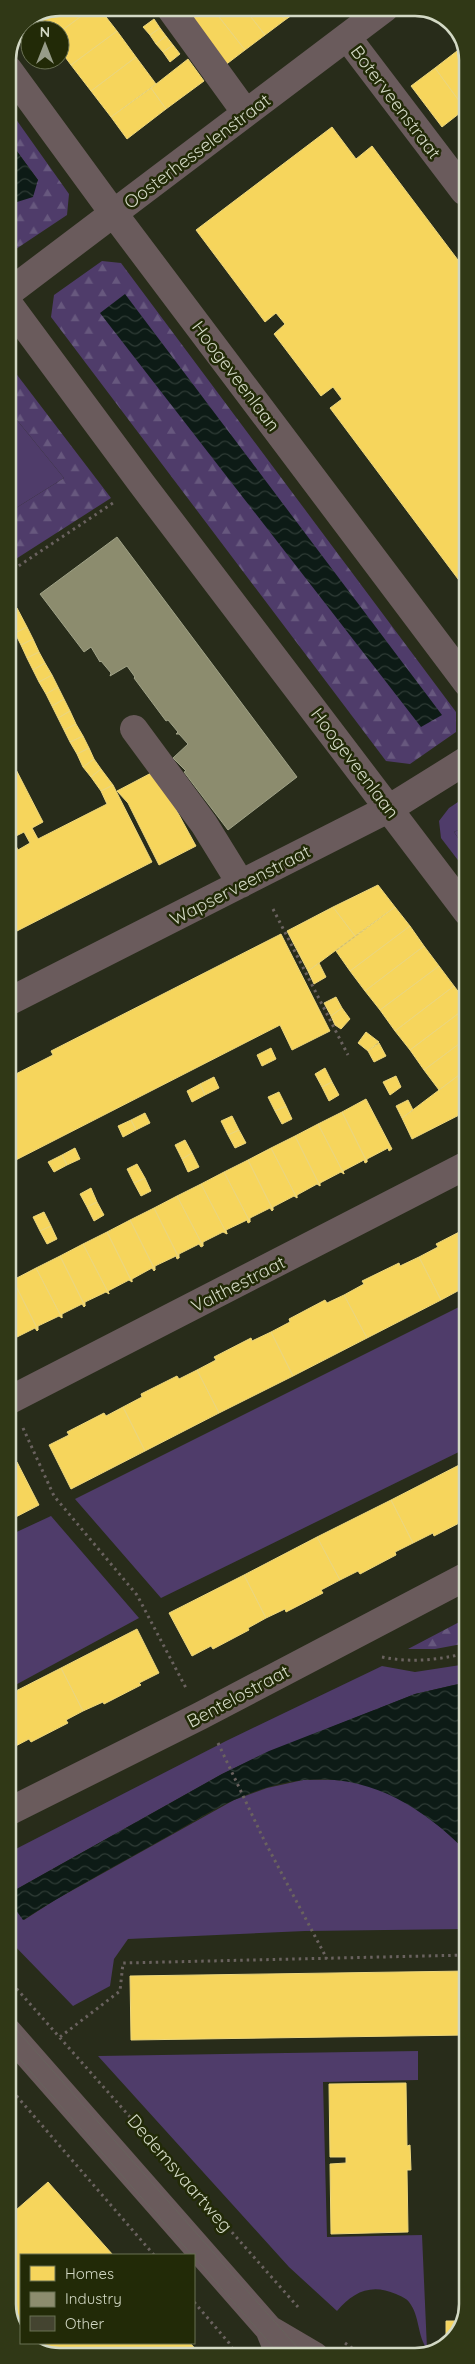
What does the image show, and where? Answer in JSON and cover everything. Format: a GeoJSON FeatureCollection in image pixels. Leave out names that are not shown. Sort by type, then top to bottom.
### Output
{"type":"FeatureCollection","features":[{"type":"Feature","properties":{"kind":"street"},"geometry":{"type":"LineString","coordinates":[[176,16],[246,113]]}},
{"type":"Feature","properties":{"kind":"street","name":"Oosterhesselenstraat"},"geometry":{"type":"LineString","coordinates":[[16,287],[375,16]]}},
{"type":"Feature","properties":{"kind":"street","name":"Boterveenstraat"},"geometry":{"type":"LineString","coordinates":[[347,37],[459,185]]}},
{"type":"Feature","properties":{"kind":"street","name":"Hoogeveenlaan"},"geometry":{"type":"LineString","coordinates":[[16,80],[114,214],[459,672]]}},
{"type":"Feature","properties":{"kind":"street","name":"Hoogeveenlaan"},"geometry":{"type":"LineString","coordinates":[[16,314],[142,484],[459,901]]}},
{"type":"Feature","properties":{"kind":"street"},"geometry":{"type":"LineString","coordinates":[[134,729],[204,824],[242,884]]}},
{"type":"Feature","properties":{"kind":"street","name":"Wapserveenstraat"},"geometry":{"type":"LineString","coordinates":[[16,998],[390,808],[459,765]]}},
{"type":"Feature","properties":{"kind":"street","name":"Valthestraat"},"geometry":{"type":"LineString","coordinates":[[16,1397],[459,1170]]}},
{"type":"Feature","properties":{"kind":"street","name":"Bentelostraat"},"geometry":{"type":"LineString","coordinates":[[16,1808],[200,1716],[459,1580]]}},
{"type":"Feature","properties":{"kind":"street","name":"Dedemsvaartweg"},"geometry":{"type":"LineString","coordinates":[[16,2041],[269,2329],[300,2347]]}},
{"type":"Feature","properties":{"kind":"street","name":"Dedemsvaartweg"},"geometry":{"type":"LineString","coordinates":[[269,2329],[276,2347]]}},
{"type":"Feature","properties":{"kind":"path"},"geometry":{"type":"LineString","coordinates":[[16,567],[142,484]]}},
{"type":"Feature","properties":{"kind":"path"},"geometry":{"type":"LineString","coordinates":[[273,910],[348,1055]]}},
{"type":"Feature","properties":{"kind":"path"},"geometry":{"type":"LineString","coordinates":[[16,1416],[54,1496],[137,1595],[200,1716],[221,1748],[264,1840],[327,1959]]}},
{"type":"Feature","properties":{"kind":"path"},"geometry":{"type":"LineString","coordinates":[[332,1646],[402,1661],[440,1660],[459,1655]]}},
{"type":"Feature","properties":{"kind":"path"},"geometry":{"type":"LineString","coordinates":[[60,2037],[120,1991],[122,1963],[459,1955]]}},
{"type":"Feature","properties":{"kind":"path","name":"Dedemsvaartweg"},"geometry":{"type":"LineString","coordinates":[[16,1988],[300,2309]]}},
{"type":"Feature","properties":{"kind":"path"},"geometry":{"type":"LineString","coordinates":[[16,2095],[153,2254]]}},
{"type":"Feature","properties":{"kind":"path"},"geometry":{"type":"LineString","coordinates":[[195,2303],[232,2348]]}},
{"type":"Feature","properties":{"kind":"path"},"geometry":{"type":"LineString","coordinates":[[339,2338],[351,2347]]}},
{"type":"Feature","properties":{"kind":"green space"},"geometry":{"type":"Polygon","coordinates":[[[16,119],[69,194],[67,215],[16,249],[16,201],[17,202],[38,180],[16,150],[16,119]]]}},
{"type":"Feature","properties":{"kind":"green space"},"geometry":{"type":"Polygon","coordinates":[[[102,261],[121,263],[456,712],[456,732],[410,764],[386,761],[51,317],[54,295],[102,261]]]}},
{"type":"Feature","properties":{"kind":"green space"},"geometry":{"type":"Polygon","coordinates":[[[16,373],[111,498],[16,559],[16,508],[64,478],[16,419],[16,373]]]}},
{"type":"Feature","properties":{"kind":"green space"},"geometry":{"type":"Polygon","coordinates":[[[16,419],[64,478],[16,508],[16,419]]]}},
{"type":"Feature","properties":{"kind":"green space"},"geometry":{"type":"Polygon","coordinates":[[[459,801],[459,830],[454,832],[459,839],[459,862],[441,838],[439,821],[449,808],[459,801]]]}},
{"type":"Feature","properties":{"kind":"green space"},"geometry":{"type":"Polygon","coordinates":[[[459,830],[459,839],[454,832],[459,830]]]}},
{"type":"Feature","properties":{"kind":"green space"},"geometry":{"type":"Polygon","coordinates":[[[459,1307],[459,1452],[161,1598],[75,1499],[459,1307]]]}},
{"type":"Feature","properties":{"kind":"green space"},"geometry":{"type":"Polygon","coordinates":[[[51,1516],[139,1618],[16,1685],[16,1532],[51,1516]]]}},
{"type":"Feature","properties":{"kind":"green space"},"geometry":{"type":"Polygon","coordinates":[[[459,1622],[459,1644],[435,1649],[408,1649],[459,1622]]]}},
{"type":"Feature","properties":{"kind":"green space"},"geometry":{"type":"Polygon","coordinates":[[[459,1665],[459,1684],[415,1694],[269,1752],[222,1774],[16,1890],[16,1849],[226,1741],[382,1666],[415,1672],[459,1665]]]}},
{"type":"Feature","properties":{"kind":"green space"},"geometry":{"type":"Polygon","coordinates":[[[303,1780],[353,1782],[385,1792],[429,1818],[459,1844],[459,1929],[305,1931],[128,1939],[114,1959],[110,1986],[73,2006],[16,1947],[16,1910],[24,1920],[55,1900],[234,1800],[267,1788],[303,1780]]]}},
{"type":"Feature","properties":{"kind":"green space"},"geometry":{"type":"Polygon","coordinates":[[[418,2051],[418,2080],[323,2082],[327,2237],[422,2235],[427,2346],[424,2344],[413,2307],[406,2299],[396,2294],[378,2289],[363,2291],[349,2299],[337,2311],[289,2267],[98,2056],[418,2051]]]}},
{"type":"Feature","properties":{"kind":"water"},"geometry":{"type":"Polygon","coordinates":[[[16,150],[38,180],[33,197],[17,202],[16,150]]]}},
{"type":"Feature","properties":{"kind":"water"},"geometry":{"type":"Polygon","coordinates":[[[125,294],[442,715],[421,727],[100,313],[125,294]]]}},
{"type":"Feature","properties":{"kind":"water"},"geometry":{"type":"Polygon","coordinates":[[[459,1684],[459,1844],[442,1828],[415,1809],[388,1794],[360,1784],[330,1780],[300,1780],[268,1787],[225,1804],[23,1920],[16,1910],[16,1890],[222,1774],[269,1751],[415,1694],[459,1684]]]}},
{"type":"Feature","properties":{"kind":"building: Homes"},"geometry":{"type":"Polygon","coordinates":[[[60,16],[81,16],[70,24],[70,20],[44,20],[60,16]]]}},
{"type":"Feature","properties":{"kind":"building: Homes"},"geometry":{"type":"Polygon","coordinates":[[[81,16],[105,16],[117,31],[71,65],[70,24],[81,16]]]}},
{"type":"Feature","properties":{"kind":"building: Homes"},"geometry":{"type":"Polygon","coordinates":[[[197,16],[218,16],[245,50],[224,66],[191,20],[197,16]]]}},
{"type":"Feature","properties":{"kind":"building: Homes"},"geometry":{"type":"Polygon","coordinates":[[[218,16],[250,16],[265,35],[245,50],[218,16]]]}},
{"type":"Feature","properties":{"kind":"building: Homes"},"geometry":{"type":"Polygon","coordinates":[[[250,16],[282,16],[285,20],[265,35],[250,16]]]}},
{"type":"Feature","properties":{"kind":"building: Homes"},"geometry":{"type":"Polygon","coordinates":[[[282,16],[291,16],[285,20],[282,16]]]}},
{"type":"Feature","properties":{"kind":"building: Homes"},"geometry":{"type":"Polygon","coordinates":[[[154,19],[160,28],[150,35],[143,27],[154,19]]]}},
{"type":"Feature","properties":{"kind":"building: Homes"},"geometry":{"type":"Polygon","coordinates":[[[160,28],[166,36],[156,44],[150,35],[160,28]]]}},
{"type":"Feature","properties":{"kind":"building: Homes"},"geometry":{"type":"Polygon","coordinates":[[[117,31],[136,57],[91,91],[71,65],[117,31]]]}},
{"type":"Feature","properties":{"kind":"building: Homes"},"geometry":{"type":"Polygon","coordinates":[[[166,36],[173,45],[163,52],[156,44],[166,36]]]}},
{"type":"Feature","properties":{"kind":"building: Homes"},"geometry":{"type":"Polygon","coordinates":[[[173,45],[180,54],[170,62],[163,52],[173,45]]]}},
{"type":"Feature","properties":{"kind":"building: Homes"},"geometry":{"type":"Polygon","coordinates":[[[457,51],[459,60],[459,101],[435,68],[457,51]]]}},
{"type":"Feature","properties":{"kind":"building: Homes"},"geometry":{"type":"Polygon","coordinates":[[[136,57],[156,84],[111,117],[91,91],[136,57]]]}},
{"type":"Feature","properties":{"kind":"building: Homes"},"geometry":{"type":"Polygon","coordinates":[[[188,59],[204,81],[166,109],[151,88],[188,59]]]}},
{"type":"Feature","properties":{"kind":"building: Homes"},"geometry":{"type":"Polygon","coordinates":[[[435,68],[459,101],[459,114],[442,127],[411,86],[435,68]]]}},
{"type":"Feature","properties":{"kind":"building: Homes"},"geometry":{"type":"Polygon","coordinates":[[[151,88],[166,109],[127,139],[111,117],[151,88]]]}},
{"type":"Feature","properties":{"kind":"building: Homes"},"geometry":{"type":"Polygon","coordinates":[[[332,127],[356,159],[372,146],[459,261],[459,580],[330,408],[342,399],[333,387],[321,396],[274,334],[285,324],[276,313],[265,322],[196,230],[332,127]]]}},
{"type":"Feature","properties":{"kind":"building: Homes"},"geometry":{"type":"Polygon","coordinates":[[[16,609],[27,627],[16,632],[16,609]]]}},
{"type":"Feature","properties":{"kind":"building: Homes"},"geometry":{"type":"Polygon","coordinates":[[[27,627],[33,639],[21,645],[16,632],[27,627]]]}},
{"type":"Feature","properties":{"kind":"building: Homes"},"geometry":{"type":"Polygon","coordinates":[[[33,639],[39,652],[27,658],[21,645],[33,639]]]}},
{"type":"Feature","properties":{"kind":"building: Homes"},"geometry":{"type":"Polygon","coordinates":[[[39,652],[45,663],[33,670],[27,658],[39,652]]]}},
{"type":"Feature","properties":{"kind":"building: Homes"},"geometry":{"type":"Polygon","coordinates":[[[45,663],[52,675],[39,682],[33,670],[45,663]]]}},
{"type":"Feature","properties":{"kind":"building: Homes"},"geometry":{"type":"Polygon","coordinates":[[[52,675],[58,687],[46,694],[39,682],[52,675]]]}},
{"type":"Feature","properties":{"kind":"building: Homes"},"geometry":{"type":"Polygon","coordinates":[[[58,687],[64,699],[52,706],[46,694],[58,687]]]}},
{"type":"Feature","properties":{"kind":"building: Homes"},"geometry":{"type":"Polygon","coordinates":[[[64,699],[70,711],[58,718],[52,706],[64,699]]]}},
{"type":"Feature","properties":{"kind":"building: Homes"},"geometry":{"type":"Polygon","coordinates":[[[70,711],[76,724],[64,730],[58,718],[70,711]]]}},
{"type":"Feature","properties":{"kind":"building: Homes"},"geometry":{"type":"Polygon","coordinates":[[[76,724],[83,736],[70,742],[64,730],[76,724]]]}},
{"type":"Feature","properties":{"kind":"building: Homes"},"geometry":{"type":"Polygon","coordinates":[[[83,736],[89,748],[77,754],[70,742],[83,736]]]}},
{"type":"Feature","properties":{"kind":"building: Homes"},"geometry":{"type":"Polygon","coordinates":[[[89,748],[94,759],[83,767],[77,754],[89,748]]]}},
{"type":"Feature","properties":{"kind":"building: Homes"},"geometry":{"type":"Polygon","coordinates":[[[94,759],[101,769],[91,777],[83,767],[94,759]]]}},
{"type":"Feature","properties":{"kind":"building: Homes"},"geometry":{"type":"Polygon","coordinates":[[[101,769],[113,785],[101,791],[91,777],[101,769]]]}},
{"type":"Feature","properties":{"kind":"building: Homes"},"geometry":{"type":"Polygon","coordinates":[[[16,770],[43,822],[32,828],[38,839],[107,804],[101,791],[113,785],[152,862],[16,931],[16,846],[18,850],[30,843],[24,832],[16,836],[16,770]]]}},
{"type":"Feature","properties":{"kind":"building: Homes"},"geometry":{"type":"Polygon","coordinates":[[[155,771],[196,846],[159,865],[128,803],[117,791],[155,771]]]}},
{"type":"Feature","properties":{"kind":"building: Homes"},"geometry":{"type":"Polygon","coordinates":[[[378,885],[395,907],[355,936],[333,907],[378,885]]]}},
{"type":"Feature","properties":{"kind":"building: Homes"},"geometry":{"type":"Polygon","coordinates":[[[333,907],[355,936],[308,971],[287,931],[333,907]]]}},
{"type":"Feature","properties":{"kind":"building: Homes"},"geometry":{"type":"Polygon","coordinates":[[[395,907],[410,926],[350,971],[336,951],[395,907]]]}},
{"type":"Feature","properties":{"kind":"building: Homes"},"geometry":{"type":"Polygon","coordinates":[[[410,926],[424,946],[365,991],[350,971],[410,926]]]}},
{"type":"Feature","properties":{"kind":"building: Homes"},"geometry":{"type":"Polygon","coordinates":[[[281,934],[330,1031],[292,1050],[280,1025],[16,1160],[16,1074],[53,1055],[51,1051],[281,934]]]}},
{"type":"Feature","properties":{"kind":"building: Homes"},"geometry":{"type":"Polygon","coordinates":[[[424,946],[439,966],[380,1010],[365,991],[424,946]]]}},
{"type":"Feature","properties":{"kind":"building: Homes"},"geometry":{"type":"Polygon","coordinates":[[[319,963],[326,977],[314,984],[308,971],[319,963]]]}},
{"type":"Feature","properties":{"kind":"building: Homes"},"geometry":{"type":"Polygon","coordinates":[[[439,966],[454,986],[395,1031],[380,1010],[439,966]]]}},
{"type":"Feature","properties":{"kind":"building: Homes"},"geometry":{"type":"Polygon","coordinates":[[[454,986],[459,993],[459,1013],[410,1050],[395,1031],[454,986]]]}},
{"type":"Feature","properties":{"kind":"building: Homes"},"geometry":{"type":"Polygon","coordinates":[[[336,997],[342,1008],[331,1016],[324,1003],[336,997]]]}},
{"type":"Feature","properties":{"kind":"building: Homes"},"geometry":{"type":"Polygon","coordinates":[[[342,1008],[350,1019],[341,1029],[335,1025],[331,1016],[342,1008]]]}},
{"type":"Feature","properties":{"kind":"building: Homes"},"geometry":{"type":"Polygon","coordinates":[[[459,1013],[459,1044],[424,1070],[410,1050],[459,1013]]]}},
{"type":"Feature","properties":{"kind":"building: Homes"},"geometry":{"type":"Polygon","coordinates":[[[366,1032],[379,1042],[368,1051],[358,1043],[366,1032]]]}},
{"type":"Feature","properties":{"kind":"building: Homes"},"geometry":{"type":"Polygon","coordinates":[[[379,1043],[386,1056],[374,1062],[368,1051],[379,1043]]]}},
{"type":"Feature","properties":{"kind":"building: Homes"},"geometry":{"type":"Polygon","coordinates":[[[459,1044],[459,1075],[439,1090],[424,1070],[459,1044]]]}},
{"type":"Feature","properties":{"kind":"building: Homes"},"geometry":{"type":"Polygon","coordinates":[[[271,1048],[276,1059],[262,1066],[257,1055],[271,1048]]]}},
{"type":"Feature","properties":{"kind":"building: Homes"},"geometry":{"type":"Polygon","coordinates":[[[325,1068],[332,1082],[322,1087],[315,1074],[325,1068]]]}},
{"type":"Feature","properties":{"kind":"building: Homes"},"geometry":{"type":"Polygon","coordinates":[[[459,1075],[459,1115],[412,1139],[402,1118],[459,1075]]]}},
{"type":"Feature","properties":{"kind":"building: Homes"},"geometry":{"type":"Polygon","coordinates":[[[396,1076],[401,1087],[390,1095],[383,1082],[396,1076]]]}},
{"type":"Feature","properties":{"kind":"building: Homes"},"geometry":{"type":"Polygon","coordinates":[[[214,1077],[219,1088],[205,1095],[200,1084],[214,1077]]]}},
{"type":"Feature","properties":{"kind":"building: Homes"},"geometry":{"type":"Polygon","coordinates":[[[332,1082],[339,1095],[329,1101],[322,1087],[332,1082]]]}},
{"type":"Feature","properties":{"kind":"building: Homes"},"geometry":{"type":"Polygon","coordinates":[[[200,1084],[205,1095],[192,1102],[187,1091],[200,1084]]]}},
{"type":"Feature","properties":{"kind":"building: Homes"},"geometry":{"type":"Polygon","coordinates":[[[279,1092],[286,1106],[275,1111],[268,1097],[279,1092]]]}},
{"type":"Feature","properties":{"kind":"building: Homes"},"geometry":{"type":"Polygon","coordinates":[[[366,1099],[392,1149],[389,1151],[388,1148],[367,1159],[367,1162],[342,1112],[366,1099]]]}},
{"type":"Feature","properties":{"kind":"building: Homes"},"geometry":{"type":"Polygon","coordinates":[[[408,1100],[413,1110],[402,1118],[396,1106],[408,1100]]]}},
{"type":"Feature","properties":{"kind":"building: Homes"},"geometry":{"type":"Polygon","coordinates":[[[286,1106],[292,1119],[282,1124],[275,1111],[286,1106]]]}},
{"type":"Feature","properties":{"kind":"building: Homes"},"geometry":{"type":"Polygon","coordinates":[[[342,1112],[367,1162],[365,1163],[364,1160],[343,1171],[344,1174],[318,1124],[342,1112]]]}},
{"type":"Feature","properties":{"kind":"building: Homes"},"geometry":{"type":"Polygon","coordinates":[[[145,1113],[150,1123],[136,1130],[131,1120],[145,1113]]]}},
{"type":"Feature","properties":{"kind":"building: Homes"},"geometry":{"type":"Polygon","coordinates":[[[232,1116],[239,1130],[228,1135],[221,1121],[232,1116]]]}},
{"type":"Feature","properties":{"kind":"building: Homes"},"geometry":{"type":"Polygon","coordinates":[[[131,1120],[136,1130],[123,1137],[118,1126],[131,1120]]]}},
{"type":"Feature","properties":{"kind":"building: Homes"},"geometry":{"type":"Polygon","coordinates":[[[318,1124],[344,1174],[341,1172],[320,1183],[320,1186],[295,1136],[318,1124]]]}},
{"type":"Feature","properties":{"kind":"building: Homes"},"geometry":{"type":"Polygon","coordinates":[[[239,1130],[246,1143],[235,1148],[228,1135],[239,1130]]]}},
{"type":"Feature","properties":{"kind":"building: Homes"},"geometry":{"type":"Polygon","coordinates":[[[295,1136],[320,1186],[317,1184],[297,1195],[297,1198],[271,1148],[295,1136]]]}},
{"type":"Feature","properties":{"kind":"building: Homes"},"geometry":{"type":"Polygon","coordinates":[[[185,1140],[192,1153],[182,1159],[175,1145],[185,1140]]]}},
{"type":"Feature","properties":{"kind":"building: Homes"},"geometry":{"type":"Polygon","coordinates":[[[75,1148],[80,1159],[67,1165],[62,1155],[75,1148]]]}},
{"type":"Feature","properties":{"kind":"building: Homes"},"geometry":{"type":"Polygon","coordinates":[[[271,1148],[297,1198],[294,1196],[273,1207],[273,1210],[248,1160],[271,1148]]]}},
{"type":"Feature","properties":{"kind":"building: Homes"},"geometry":{"type":"Polygon","coordinates":[[[192,1153],[199,1167],[188,1172],[182,1159],[192,1153]]]}},
{"type":"Feature","properties":{"kind":"building: Homes"},"geometry":{"type":"Polygon","coordinates":[[[62,1155],[67,1165],[54,1172],[48,1162],[62,1155]]]}},
{"type":"Feature","properties":{"kind":"building: Homes"},"geometry":{"type":"Polygon","coordinates":[[[248,1160],[273,1210],[270,1208],[250,1218],[250,1222],[224,1172],[248,1160]]]}},
{"type":"Feature","properties":{"kind":"building: Homes"},"geometry":{"type":"Polygon","coordinates":[[[137,1164],[145,1178],[134,1183],[127,1169],[137,1164]]]}},
{"type":"Feature","properties":{"kind":"building: Homes"},"geometry":{"type":"Polygon","coordinates":[[[224,1172],[250,1222],[248,1223],[247,1220],[226,1230],[227,1234],[201,1184],[224,1172]]]}},
{"type":"Feature","properties":{"kind":"building: Homes"},"geometry":{"type":"Polygon","coordinates":[[[145,1178],[151,1191],[141,1196],[134,1183],[145,1178]]]}},
{"type":"Feature","properties":{"kind":"building: Homes"},"geometry":{"type":"Polygon","coordinates":[[[201,1184],[227,1234],[223,1232],[203,1242],[203,1246],[177,1196],[201,1184]]]}},
{"type":"Feature","properties":{"kind":"building: Homes"},"geometry":{"type":"Polygon","coordinates":[[[91,1188],[97,1202],[87,1207],[80,1194],[91,1188]]]}},
{"type":"Feature","properties":{"kind":"building: Homes"},"geometry":{"type":"Polygon","coordinates":[[[177,1196],[203,1246],[201,1247],[199,1244],[179,1254],[179,1258],[154,1208],[177,1196]]]}},
{"type":"Feature","properties":{"kind":"building: Homes"},"geometry":{"type":"Polygon","coordinates":[[[97,1202],[104,1215],[94,1221],[87,1207],[97,1202]]]}},
{"type":"Feature","properties":{"kind":"building: Homes"},"geometry":{"type":"Polygon","coordinates":[[[154,1208],[179,1258],[177,1259],[176,1256],[155,1266],[155,1270],[130,1220],[154,1208]]]}},
{"type":"Feature","properties":{"kind":"building: Homes"},"geometry":{"type":"Polygon","coordinates":[[[44,1212],[51,1226],[40,1231],[33,1217],[44,1212]]]}},
{"type":"Feature","properties":{"kind":"building: Homes"},"geometry":{"type":"Polygon","coordinates":[[[130,1220],[155,1270],[152,1268],[132,1279],[132,1282],[107,1232],[130,1220]]]}},
{"type":"Feature","properties":{"kind":"building: Homes"},"geometry":{"type":"Polygon","coordinates":[[[51,1226],[57,1239],[47,1244],[40,1231],[51,1226]]]}},
{"type":"Feature","properties":{"kind":"building: Homes"},"geometry":{"type":"Polygon","coordinates":[[[107,1232],[132,1282],[129,1280],[108,1291],[109,1294],[83,1244],[107,1232]]]}},
{"type":"Feature","properties":{"kind":"building: Homes"},"geometry":{"type":"Polygon","coordinates":[[[459,1232],[459,1290],[441,1300],[419,1257],[438,1247],[436,1244],[459,1232]]]}},
{"type":"Feature","properties":{"kind":"building: Homes"},"geometry":{"type":"Polygon","coordinates":[[[83,1244],[109,1294],[106,1292],[85,1302],[85,1306],[60,1256],[83,1244]]]}},
{"type":"Feature","properties":{"kind":"building: Homes"},"geometry":{"type":"Polygon","coordinates":[[[60,1256],[85,1306],[82,1304],[62,1314],[62,1318],[36,1268],[60,1256]]]}},
{"type":"Feature","properties":{"kind":"building: Homes"},"geometry":{"type":"Polygon","coordinates":[[[419,1257],[441,1300],[367,1338],[344,1295],[364,1284],[362,1281],[399,1263],[400,1266],[419,1257]]]}},
{"type":"Feature","properties":{"kind":"building: Homes"},"geometry":{"type":"Polygon","coordinates":[[[36,1268],[62,1318],[59,1316],[38,1326],[38,1330],[16,1286],[16,1278],[36,1268]]]}},
{"type":"Feature","properties":{"kind":"building: Homes"},"geometry":{"type":"Polygon","coordinates":[[[16,1286],[37,1331],[35,1328],[16,1338],[16,1286]]]}},
{"type":"Feature","properties":{"kind":"building: Homes"},"geometry":{"type":"Polygon","coordinates":[[[344,1295],[367,1338],[293,1376],[271,1332],[290,1322],[289,1319],[325,1300],[327,1303],[344,1295]]]}},
{"type":"Feature","properties":{"kind":"building: Homes"},"geometry":{"type":"Polygon","coordinates":[[[271,1332],[293,1376],[219,1413],[197,1370],[216,1360],[214,1357],[251,1338],[252,1341],[271,1332]]]}},
{"type":"Feature","properties":{"kind":"building: Homes"},"geometry":{"type":"Polygon","coordinates":[[[197,1370],[219,1413],[145,1451],[123,1407],[142,1397],[141,1394],[177,1376],[179,1379],[197,1370]]]}},
{"type":"Feature","properties":{"kind":"building: Homes"},"geometry":{"type":"Polygon","coordinates":[[[123,1407],[145,1451],[71,1489],[49,1445],[69,1435],[67,1432],[104,1413],[106,1416],[123,1407]]]}},
{"type":"Feature","properties":{"kind":"building: Homes"},"geometry":{"type":"Polygon","coordinates":[[[16,1462],[39,1505],[16,1517],[16,1462]]]}},
{"type":"Feature","properties":{"kind":"building: Homes"},"geometry":{"type":"Polygon","coordinates":[[[459,1465],[459,1523],[434,1536],[433,1533],[413,1543],[391,1500],[459,1465]]]}},
{"type":"Feature","properties":{"kind":"building: Homes"},"geometry":{"type":"Polygon","coordinates":[[[391,1500],[413,1543],[395,1552],[396,1555],[360,1574],[358,1571],[340,1580],[317,1537],[391,1500]]]}},
{"type":"Feature","properties":{"kind":"building: Homes"},"geometry":{"type":"Polygon","coordinates":[[[317,1537],[340,1580],[321,1590],[323,1593],[286,1612],[285,1609],[266,1618],[244,1575],[317,1537]]]}},
{"type":"Feature","properties":{"kind":"building: Homes"},"geometry":{"type":"Polygon","coordinates":[[[244,1575],[266,1618],[248,1628],[249,1630],[213,1649],[211,1646],[192,1656],[169,1613],[244,1575]]]}},
{"type":"Feature","properties":{"kind":"building: Homes"},"geometry":{"type":"Polygon","coordinates":[[[137,1629],[159,1673],[139,1683],[141,1685],[104,1704],[103,1702],[83,1711],[61,1668],[137,1629]]]}},
{"type":"Feature","properties":{"kind":"building: Homes"},"geometry":{"type":"Polygon","coordinates":[[[61,1668],[83,1711],[66,1720],[68,1723],[31,1742],[29,1739],[16,1746],[16,1691],[61,1668]]]}},
{"type":"Feature","properties":{"kind":"building: Homes"},"geometry":{"type":"Polygon","coordinates":[[[459,1971],[459,2035],[131,2040],[130,1976],[459,1971]]]}},
{"type":"Feature","properties":{"kind":"building: Homes"},"geometry":{"type":"Polygon","coordinates":[[[406,2083],[407,2146],[410,2145],[411,2170],[407,2170],[408,2232],[331,2234],[330,2164],[346,2163],[346,2157],[330,2157],[329,2084],[406,2083]]]}},
{"type":"Feature","properties":{"kind":"building: Homes"},"geometry":{"type":"Polygon","coordinates":[[[48,2182],[112,2254],[20,2254],[20,2320],[16,2304],[16,2210],[48,2182]]]}},
{"type":"Feature","properties":{"kind":"building: Homes"},"geometry":{"type":"Polygon","coordinates":[[[446,2321],[455,2321],[453,2326],[446,2335],[446,2321]]]}},
{"type":"Feature","properties":{"kind":"building: Homes"},"geometry":{"type":"Polygon","coordinates":[[[44,2344],[191,2344],[194,2348],[58,2348],[44,2344]]]}},
{"type":"Feature","properties":{"kind":"building: Industry"},"geometry":{"type":"Polygon","coordinates":[[[117,537],[297,777],[228,830],[184,772],[186,771],[173,758],[188,744],[179,734],[176,734],[178,732],[168,720],[166,721],[127,666],[110,676],[111,673],[100,662],[91,647],[84,652],[40,594],[117,537]]]}},
{"type":"Feature","properties":{"kind":"tram line"},"geometry":{"type":"LineString","coordinates":[[16,2029],[297,2347]]}},
{"type":"Feature","properties":{"kind":"tram line"},"geometry":{"type":"LineString","coordinates":[[16,2055],[191,2254]]}},
{"type":"Feature","properties":{"kind":"tram line"},"geometry":{"type":"LineString","coordinates":[[195,2258],[273,2347]]}}]}
